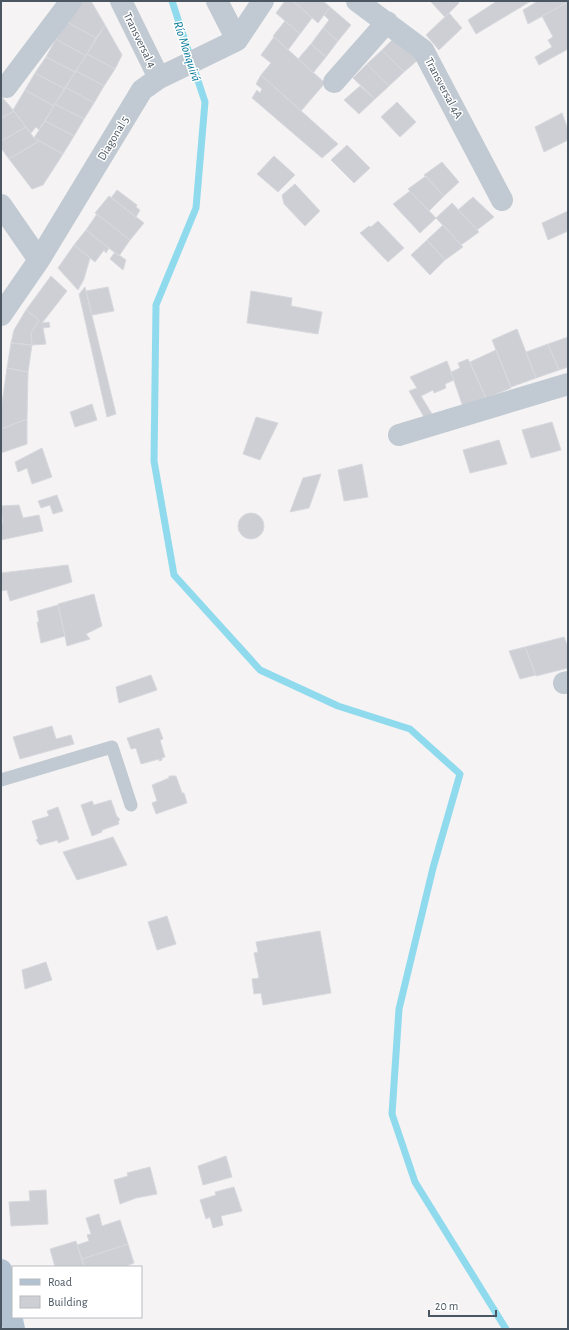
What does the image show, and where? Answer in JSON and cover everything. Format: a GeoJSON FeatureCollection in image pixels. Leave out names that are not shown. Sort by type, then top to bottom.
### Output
{"type":"FeatureCollection","features":[{"type":"Feature","properties":{"kind":"main road"},"geometry":{"type":"LineString","coordinates":[[1,1270],[14,1329]]}},
{"type":"Feature","properties":{"kind":"street"},"geometry":{"type":"LineString","coordinates":[[6,87],[71,1]]}},
{"type":"Feature","properties":{"kind":"street","name":"Transversal 4"},"geometry":{"type":"LineString","coordinates":[[121,1],[158,78]]}},
{"type":"Feature","properties":{"kind":"street"},"geometry":{"type":"LineString","coordinates":[[217,1],[237,40],[263,1]]}},
{"type":"Feature","properties":{"kind":"street","name":"Transversal 4A"},"geometry":{"type":"LineString","coordinates":[[357,1],[423,50],[502,200]]}},
{"type":"Feature","properties":{"kind":"street"},"geometry":{"type":"LineString","coordinates":[[334,82],[387,22]]}},
{"type":"Feature","properties":{"kind":"street","name":"Diagonal 5"},"geometry":{"type":"LineString","coordinates":[[1,315],[39,260],[142,90],[158,78],[237,40]]}},
{"type":"Feature","properties":{"kind":"street"},"geometry":{"type":"LineString","coordinates":[[1,205],[39,260]]}},
{"type":"Feature","properties":{"kind":"street"},"geometry":{"type":"LineString","coordinates":[[399,435],[568,384]]}},
{"type":"Feature","properties":{"kind":"lane"},"geometry":{"type":"LineString","coordinates":[[1,780],[112,747],[131,805]]}},
{"type":"Feature","properties":{"kind":"building"},"geometry":{"type":"Polygon","coordinates":[[[80,1],[91,1],[105,25],[96,38],[67,22],[80,1]]]}},
{"type":"Feature","properties":{"kind":"building"},"geometry":{"type":"Polygon","coordinates":[[[285,1],[293,1],[312,18],[300,34],[276,13],[285,1]]]}},
{"type":"Feature","properties":{"kind":"building"},"geometry":{"type":"Polygon","coordinates":[[[293,1],[323,1],[330,7],[318,23],[293,1]]]}},
{"type":"Feature","properties":{"kind":"building"},"geometry":{"type":"Polygon","coordinates":[[[457,1],[459,3],[445,17],[431,2],[457,1]]]}},
{"type":"Feature","properties":{"kind":"building"},"geometry":{"type":"Polygon","coordinates":[[[497,1],[531,1],[476,34],[468,20],[497,1]]]}},
{"type":"Feature","properties":{"kind":"building"},"geometry":{"type":"Polygon","coordinates":[[[538,1],[568,2],[528,24],[523,10],[538,1]]]}},
{"type":"Feature","properties":{"kind":"building"},"geometry":{"type":"Polygon","coordinates":[[[568,2],[568,49],[539,65],[535,57],[552,47],[548,40],[553,37],[542,16],[568,2]]]}},
{"type":"Feature","properties":{"kind":"building"},"geometry":{"type":"Polygon","coordinates":[[[330,7],[351,25],[338,41],[323,28],[329,20],[324,15],[330,7]]]}},
{"type":"Feature","properties":{"kind":"building"},"geometry":{"type":"Polygon","coordinates":[[[449,13],[462,28],[439,50],[426,35],[449,13]]]}},
{"type":"Feature","properties":{"kind":"building"},"geometry":{"type":"Polygon","coordinates":[[[285,21],[300,34],[288,50],[273,36],[285,21]]]}},
{"type":"Feature","properties":{"kind":"building"},"geometry":{"type":"Polygon","coordinates":[[[67,22],[96,38],[86,56],[56,39],[67,22]]]}},
{"type":"Feature","properties":{"kind":"building"},"geometry":{"type":"Polygon","coordinates":[[[105,25],[122,55],[115,69],[87,54],[105,25]]]}},
{"type":"Feature","properties":{"kind":"building"},"geometry":{"type":"Polygon","coordinates":[[[323,28],[338,41],[326,57],[311,44],[323,28]]]}},
{"type":"Feature","properties":{"kind":"building"},"geometry":{"type":"Polygon","coordinates":[[[396,36],[419,59],[404,72],[382,50],[396,36]]]}},
{"type":"Feature","properties":{"kind":"building"},"geometry":{"type":"Polygon","coordinates":[[[274,37],[325,83],[301,111],[261,75],[271,63],[261,55],[274,37]]]}},
{"type":"Feature","properties":{"kind":"building"},"geometry":{"type":"Polygon","coordinates":[[[56,39],[86,56],[75,72],[46,57],[56,39]]]}},
{"type":"Feature","properties":{"kind":"building"},"geometry":{"type":"Polygon","coordinates":[[[311,44],[326,57],[313,73],[298,59],[311,44]]]}},
{"type":"Feature","properties":{"kind":"building"},"geometry":{"type":"Polygon","coordinates":[[[382,50],[404,72],[389,86],[367,64],[382,50]]]}},
{"type":"Feature","properties":{"kind":"building"},"geometry":{"type":"Polygon","coordinates":[[[87,54],[115,69],[104,86],[76,71],[87,54]]]}},
{"type":"Feature","properties":{"kind":"building"},"geometry":{"type":"Polygon","coordinates":[[[46,57],[75,72],[65,89],[35,73],[46,57]]]}},
{"type":"Feature","properties":{"kind":"building"},"geometry":{"type":"Polygon","coordinates":[[[367,64],[389,86],[375,99],[353,78],[367,64]]]}},
{"type":"Feature","properties":{"kind":"building"},"geometry":{"type":"Polygon","coordinates":[[[76,71],[104,86],[94,103],[65,87],[76,71]]]}},
{"type":"Feature","properties":{"kind":"building"},"geometry":{"type":"Polygon","coordinates":[[[35,73],[65,89],[54,106],[25,90],[35,73]]]}},
{"type":"Feature","properties":{"kind":"building"},"geometry":{"type":"Polygon","coordinates":[[[261,75],[338,144],[322,158],[252,98],[257,90],[260,93],[262,89],[256,84],[261,75]]]}},
{"type":"Feature","properties":{"kind":"building"},"geometry":{"type":"Polygon","coordinates":[[[360,86],[375,99],[359,114],[344,100],[360,86]]]}},
{"type":"Feature","properties":{"kind":"building"},"geometry":{"type":"Polygon","coordinates":[[[65,87],[94,103],[84,119],[55,104],[65,87]]]}},
{"type":"Feature","properties":{"kind":"building"},"geometry":{"type":"Polygon","coordinates":[[[25,90],[54,106],[39,130],[36,127],[31,133],[13,110],[25,90]]]}},
{"type":"Feature","properties":{"kind":"building"},"geometry":{"type":"Polygon","coordinates":[[[1,96],[14,111],[1,118],[1,96]]]}},
{"type":"Feature","properties":{"kind":"building"},"geometry":{"type":"Polygon","coordinates":[[[397,102],[416,122],[400,137],[381,117],[397,102]]]}},
{"type":"Feature","properties":{"kind":"building"},"geometry":{"type":"Polygon","coordinates":[[[55,104],[84,119],[74,136],[45,121],[55,104]]]}},
{"type":"Feature","properties":{"kind":"building"},"geometry":{"type":"Polygon","coordinates":[[[14,111],[26,127],[1,141],[1,118],[14,111]]]}},
{"type":"Feature","properties":{"kind":"building"},"geometry":{"type":"Polygon","coordinates":[[[562,113],[568,130],[568,140],[544,152],[535,127],[562,113]]]}},
{"type":"Feature","properties":{"kind":"building"},"geometry":{"type":"Polygon","coordinates":[[[45,121],[74,136],[63,154],[34,138],[45,121]]]}},
{"type":"Feature","properties":{"kind":"building"},"geometry":{"type":"Polygon","coordinates":[[[26,127],[34,138],[39,141],[9,159],[1,148],[1,141],[26,127]]]}},
{"type":"Feature","properties":{"kind":"building"},"geometry":{"type":"Polygon","coordinates":[[[39,141],[63,154],[43,185],[32,189],[9,159],[39,141]]]}},
{"type":"Feature","properties":{"kind":"building"},"geometry":{"type":"Polygon","coordinates":[[[347,145],[370,168],[354,183],[331,160],[347,145]]]}},
{"type":"Feature","properties":{"kind":"building"},"geometry":{"type":"Polygon","coordinates":[[[274,156],[295,175],[278,192],[257,174],[274,156]]]}},
{"type":"Feature","properties":{"kind":"building"},"geometry":{"type":"Polygon","coordinates":[[[442,162],[459,182],[444,196],[424,175],[442,162]]]}},
{"type":"Feature","properties":{"kind":"building"},"geometry":{"type":"Polygon","coordinates":[[[426,176],[444,196],[429,211],[408,189],[426,176]]]}},
{"type":"Feature","properties":{"kind":"building"},"geometry":{"type":"Polygon","coordinates":[[[295,184],[320,211],[305,226],[284,204],[282,195],[295,184]]]}},
{"type":"Feature","properties":{"kind":"building"},"geometry":{"type":"Polygon","coordinates":[[[117,190],[137,205],[136,207],[140,210],[136,217],[111,198],[117,190]]]}},
{"type":"Feature","properties":{"kind":"building"},"geometry":{"type":"Polygon","coordinates":[[[410,191],[436,218],[420,233],[393,204],[410,191]]]}},
{"type":"Feature","properties":{"kind":"building"},"geometry":{"type":"Polygon","coordinates":[[[109,196],[144,223],[130,240],[95,213],[109,196]]]}},
{"type":"Feature","properties":{"kind":"building"},"geometry":{"type":"Polygon","coordinates":[[[473,197],[494,217],[477,230],[458,210],[473,197]]]}},
{"type":"Feature","properties":{"kind":"building"},"geometry":{"type":"Polygon","coordinates":[[[452,203],[479,232],[461,245],[436,218],[452,203]]]}},
{"type":"Feature","properties":{"kind":"building"},"geometry":{"type":"Polygon","coordinates":[[[568,211],[568,231],[548,240],[542,223],[568,211]]]}},
{"type":"Feature","properties":{"kind":"building"},"geometry":{"type":"Polygon","coordinates":[[[97,214],[130,240],[119,256],[86,230],[97,214]]]}},
{"type":"Feature","properties":{"kind":"building"},"geometry":{"type":"Polygon","coordinates":[[[378,221],[404,248],[388,262],[360,233],[378,221]]]}},
{"type":"Feature","properties":{"kind":"building"},"geometry":{"type":"Polygon","coordinates":[[[443,225],[463,247],[445,260],[427,240],[443,225]]]}},
{"type":"Feature","properties":{"kind":"building"},"geometry":{"type":"Polygon","coordinates":[[[86,230],[109,248],[106,253],[104,250],[95,262],[74,245],[86,230]]]}},
{"type":"Feature","properties":{"kind":"building"},"geometry":{"type":"Polygon","coordinates":[[[427,240],[445,260],[430,275],[411,255],[427,240]]]}},
{"type":"Feature","properties":{"kind":"building"},"geometry":{"type":"Polygon","coordinates":[[[74,245],[90,258],[84,279],[78,290],[58,268],[74,245]]]}},
{"type":"Feature","properties":{"kind":"building"},"geometry":{"type":"Polygon","coordinates":[[[115,252],[126,260],[123,270],[110,259],[115,252]]]}},
{"type":"Feature","properties":{"kind":"building"},"geometry":{"type":"Polygon","coordinates":[[[51,276],[67,291],[42,323],[49,322],[50,327],[43,328],[46,344],[32,345],[31,333],[39,320],[26,310],[51,276]]]}},
{"type":"Feature","properties":{"kind":"building"},"geometry":{"type":"Polygon","coordinates":[[[85,287],[116,414],[107,417],[79,294],[85,287]]]}},
{"type":"Feature","properties":{"kind":"building"},"geometry":{"type":"Polygon","coordinates":[[[108,287],[114,311],[92,315],[86,291],[108,287]]]}},
{"type":"Feature","properties":{"kind":"building"},"geometry":{"type":"Polygon","coordinates":[[[251,291],[292,298],[291,306],[322,312],[318,334],[247,323],[251,291]]]}},
{"type":"Feature","properties":{"kind":"building"},"geometry":{"type":"Polygon","coordinates":[[[26,310],[39,320],[31,333],[32,345],[11,343],[14,330],[26,310]]]}},
{"type":"Feature","properties":{"kind":"building"},"geometry":{"type":"Polygon","coordinates":[[[517,329],[536,378],[511,387],[492,340],[517,329]]]}},
{"type":"Feature","properties":{"kind":"building"},"geometry":{"type":"Polygon","coordinates":[[[568,337],[568,367],[559,370],[548,344],[568,337]]]}},
{"type":"Feature","properties":{"kind":"building"},"geometry":{"type":"Polygon","coordinates":[[[11,343],[32,345],[28,372],[7,368],[11,343]]]}},
{"type":"Feature","properties":{"kind":"building"},"geometry":{"type":"Polygon","coordinates":[[[548,344],[559,370],[536,378],[526,352],[548,344]]]}},
{"type":"Feature","properties":{"kind":"building"},"geometry":{"type":"Polygon","coordinates":[[[496,350],[511,388],[486,398],[470,362],[496,350]]]}},
{"type":"Feature","properties":{"kind":"building"},"geometry":{"type":"Polygon","coordinates":[[[468,359],[486,398],[463,407],[451,372],[460,368],[458,363],[468,359]]]}},
{"type":"Feature","properties":{"kind":"building"},"geometry":{"type":"Polygon","coordinates":[[[447,361],[454,380],[445,384],[446,388],[434,393],[433,390],[421,396],[432,414],[424,417],[409,391],[417,388],[410,377],[447,361]]]}},
{"type":"Feature","properties":{"kind":"building"},"geometry":{"type":"Polygon","coordinates":[[[7,368],[28,372],[27,419],[1,429],[2,403],[7,368]]]}},
{"type":"Feature","properties":{"kind":"building"},"geometry":{"type":"Polygon","coordinates":[[[92,404],[97,420],[75,427],[70,412],[92,404]]]}},
{"type":"Feature","properties":{"kind":"building"},"geometry":{"type":"Polygon","coordinates":[[[256,417],[278,423],[260,460],[243,454],[256,417]]]}},
{"type":"Feature","properties":{"kind":"building"},"geometry":{"type":"Polygon","coordinates":[[[27,419],[27,444],[1,453],[1,429],[27,419]]]}},
{"type":"Feature","properties":{"kind":"building"},"geometry":{"type":"Polygon","coordinates":[[[552,422],[561,450],[531,458],[522,430],[552,422]]]}},
{"type":"Feature","properties":{"kind":"building"},"geometry":{"type":"Polygon","coordinates":[[[499,440],[507,464],[470,473],[463,450],[499,440]]]}},
{"type":"Feature","properties":{"kind":"building"},"geometry":{"type":"Polygon","coordinates":[[[42,448],[52,477],[32,484],[27,468],[18,472],[15,462],[42,448]]]}},
{"type":"Feature","properties":{"kind":"building"},"geometry":{"type":"Polygon","coordinates":[[[362,464],[368,497],[344,501],[338,470],[362,464]]]}},
{"type":"Feature","properties":{"kind":"building"},"geometry":{"type":"Polygon","coordinates":[[[321,474],[309,508],[290,512],[303,478],[321,474]]]}},
{"type":"Feature","properties":{"kind":"building"},"geometry":{"type":"Polygon","coordinates":[[[57,495],[63,511],[53,514],[50,505],[41,508],[38,501],[57,495]]]}},
{"type":"Feature","properties":{"kind":"building"},"geometry":{"type":"Polygon","coordinates":[[[19,505],[23,518],[39,515],[43,531],[1,540],[1,523],[3,523],[1,506],[19,505]]]}},
{"type":"Feature","properties":{"kind":"building"},"geometry":{"type":"Polygon","coordinates":[[[251,513],[260,517],[264,526],[260,535],[251,539],[242,535],[238,526],[242,517],[251,513]]]}},
{"type":"Feature","properties":{"kind":"building"},"geometry":{"type":"Polygon","coordinates":[[[68,565],[72,582],[10,601],[7,590],[1,591],[1,573],[68,565]]]}},
{"type":"Feature","properties":{"kind":"building"},"geometry":{"type":"Polygon","coordinates":[[[94,594],[102,626],[86,634],[90,639],[67,646],[58,604],[94,594]]]}},
{"type":"Feature","properties":{"kind":"building"},"geometry":{"type":"Polygon","coordinates":[[[58,605],[65,636],[41,643],[37,622],[39,622],[37,611],[58,605]]]}},
{"type":"Feature","properties":{"kind":"building"},"geometry":{"type":"Polygon","coordinates":[[[564,637],[568,647],[568,668],[536,676],[525,647],[564,637]]]}},
{"type":"Feature","properties":{"kind":"building"},"geometry":{"type":"Polygon","coordinates":[[[525,647],[536,675],[520,679],[509,651],[525,647]]]}},
{"type":"Feature","properties":{"kind":"building"},"geometry":{"type":"Polygon","coordinates":[[[151,675],[157,690],[119,703],[116,687],[151,675]]]}},
{"type":"Feature","properties":{"kind":"building"},"geometry":{"type":"Polygon","coordinates":[[[52,726],[56,739],[71,735],[74,744],[20,759],[13,737],[52,726]]]}},
{"type":"Feature","properties":{"kind":"building"},"geometry":{"type":"Polygon","coordinates":[[[159,728],[163,739],[160,740],[165,757],[159,761],[159,759],[141,764],[136,748],[131,749],[127,738],[159,728]]]}},
{"type":"Feature","properties":{"kind":"building"},"geometry":{"type":"Polygon","coordinates":[[[169,776],[176,776],[187,803],[156,814],[152,803],[157,801],[152,785],[169,778],[169,776]]]}},
{"type":"Feature","properties":{"kind":"building"},"geometry":{"type":"Polygon","coordinates":[[[111,800],[117,817],[120,820],[118,821],[119,824],[102,830],[102,832],[92,836],[81,805],[92,801],[94,805],[111,800]]]}},
{"type":"Feature","properties":{"kind":"building"},"geometry":{"type":"Polygon","coordinates":[[[58,807],[69,839],[58,843],[58,840],[40,845],[36,840],[38,839],[32,821],[49,816],[47,811],[58,807]]]}},
{"type":"Feature","properties":{"kind":"building"},"geometry":{"type":"Polygon","coordinates":[[[113,837],[127,865],[77,880],[63,852],[113,837]]]}},
{"type":"Feature","properties":{"kind":"building"},"geometry":{"type":"Polygon","coordinates":[[[167,916],[176,944],[157,950],[148,922],[167,916]]]}},
{"type":"Feature","properties":{"kind":"building"},"geometry":{"type":"Polygon","coordinates":[[[320,931],[331,993],[263,1005],[261,993],[254,994],[252,979],[259,978],[254,953],[258,952],[256,942],[320,931]]]}},
{"type":"Feature","properties":{"kind":"building"},"geometry":{"type":"Polygon","coordinates":[[[46,962],[52,980],[25,989],[22,970],[46,962]]]}},
{"type":"Feature","properties":{"kind":"building"},"geometry":{"type":"Polygon","coordinates":[[[226,1156],[232,1177],[203,1185],[198,1166],[226,1156]]]}},
{"type":"Feature","properties":{"kind":"building"},"geometry":{"type":"Polygon","coordinates":[[[150,1167],[157,1194],[136,1198],[120,1204],[114,1180],[128,1176],[127,1173],[150,1167]]]}},
{"type":"Feature","properties":{"kind":"building"},"geometry":{"type":"Polygon","coordinates":[[[234,1187],[242,1211],[221,1216],[223,1225],[213,1228],[210,1217],[206,1219],[200,1200],[216,1195],[215,1192],[234,1187]]]}},
{"type":"Feature","properties":{"kind":"building"},"geometry":{"type":"Polygon","coordinates":[[[46,1190],[48,1224],[11,1226],[9,1202],[30,1201],[29,1191],[46,1190]]]}},
{"type":"Feature","properties":{"kind":"building"},"geometry":{"type":"Polygon","coordinates":[[[99,1214],[102,1226],[120,1220],[128,1244],[82,1259],[77,1245],[89,1241],[87,1235],[91,1234],[86,1218],[99,1214]]]}},
{"type":"Feature","properties":{"kind":"building"},"geometry":{"type":"Polygon","coordinates":[[[76,1241],[84,1266],[55,1266],[50,1249],[76,1241]]]}},
{"type":"Feature","properties":{"kind":"building"},"geometry":{"type":"Polygon","coordinates":[[[128,1244],[134,1263],[126,1266],[84,1266],[82,1259],[128,1244]]]}},
{"type":"Feature","properties":{"kind":"waterway","name":"Río Monquirá"},"geometry":{"type":"LineString","coordinates":[[172,1],[205,102],[196,208],[156,305],[154,461],[174,575],[260,670],[338,706],[410,729],[460,774],[433,868],[399,1009],[392,1114],[415,1182],[506,1329]]}}]}
